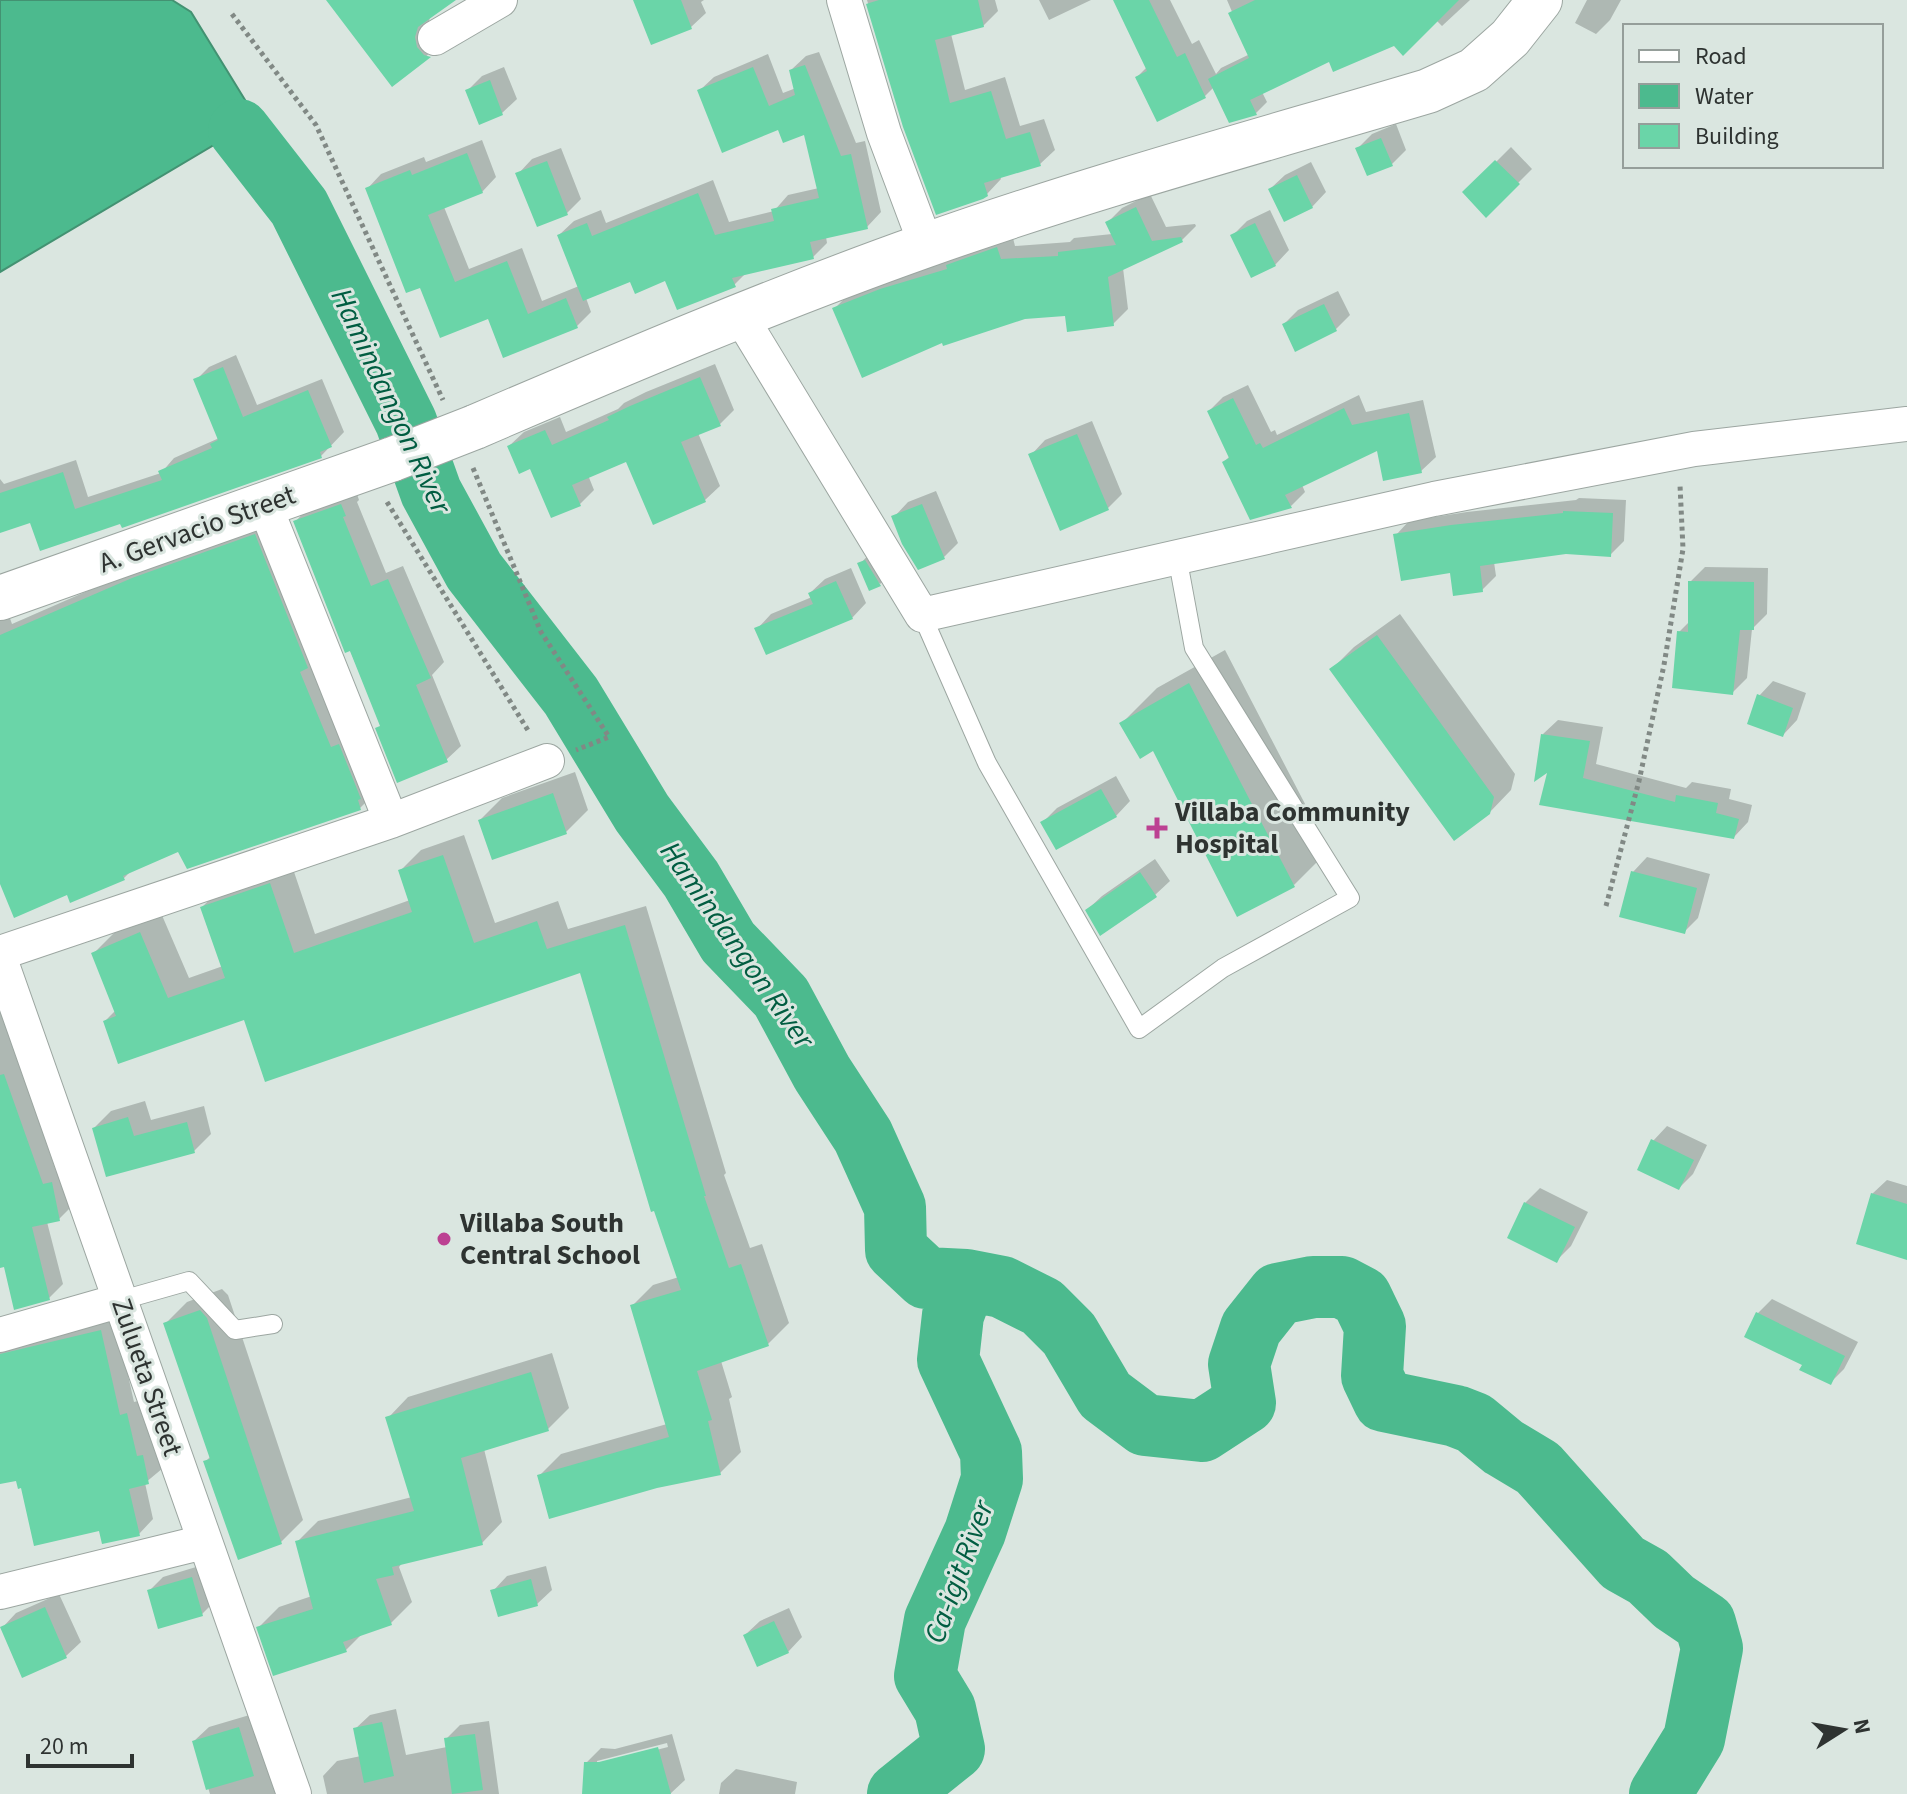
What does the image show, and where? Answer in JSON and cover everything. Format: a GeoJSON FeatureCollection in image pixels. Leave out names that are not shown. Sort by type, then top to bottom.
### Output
{"type":"FeatureCollection","features":[{"type":"Feature","properties":{"kind":"street"},"geometry":{"type":"LineString","coordinates":[[435,38],[500,0]]}},
{"type":"Feature","properties":{"kind":"street"},"geometry":{"type":"LineString","coordinates":[[844,0],[884,133],[926,245]]}},
{"type":"Feature","properties":{"kind":"street","name":"A. Gervacio Street"},"geometry":{"type":"LineString","coordinates":[[0,598],[265,506],[464,432],[739,314],[926,245],[1097,189],[1428,91],[1474,70],[1510,38],[1540,0]]}},
{"type":"Feature","properties":{"kind":"street"},"geometry":{"type":"LineString","coordinates":[[739,314],[922,615],[1434,499],[1678,452],[1907,424]]}},
{"type":"Feature","properties":{"kind":"street"},"geometry":{"type":"LineString","coordinates":[[265,506],[391,821]]}},
{"type":"Feature","properties":{"kind":"street"},"geometry":{"type":"LineString","coordinates":[[0,953],[391,821],[557,758]]}},
{"type":"Feature","properties":{"kind":"street","name":"Zulueta Street"},"geometry":{"type":"LineString","coordinates":[[0,959],[294,1794]]}},
{"type":"Feature","properties":{"kind":"street"},"geometry":{"type":"LineString","coordinates":[[0,1335],[122,1300]]}},
{"type":"Feature","properties":{"kind":"street"},"geometry":{"type":"LineString","coordinates":[[0,1592],[204,1542]]}},
{"type":"Feature","properties":{"kind":"lane"},"geometry":{"type":"LineString","coordinates":[[922,615],[987,763],[1139,1029],[1223,968],[1350,898],[1194,648],[1177,556]]}},
{"type":"Feature","properties":{"kind":"lane"},"geometry":{"type":"LineString","coordinates":[[122,1300],[189,1281],[235,1330],[273,1324]]}},
{"type":"Feature","properties":{"kind":"path"},"geometry":{"type":"LineString","coordinates":[[232,14],[316,125],[464,432],[541,632],[609,737],[557,758],[379,463]]}},
{"type":"Feature","properties":{"kind":"path"},"geometry":{"type":"LineString","coordinates":[[1606,906],[1639,781],[1664,665],[1683,549],[1678,452]]}},
{"type":"Feature","properties":{"kind":"water"},"geometry":{"type":"Polygon","coordinates":[[[0,0],[172,0],[191,12],[250,108],[239,130],[0,272],[0,0]]]}},
{"type":"Feature","properties":{"kind":"building"},"geometry":{"type":"Polygon","coordinates":[[[326,0],[456,0],[418,27],[415,37],[417,47],[424,55],[431,57],[392,87],[326,0]]]}},
{"type":"Feature","properties":{"kind":"building"},"geometry":{"type":"Polygon","coordinates":[[[633,0],[681,0],[692,29],[651,45],[633,0]]]}},
{"type":"Feature","properties":{"kind":"building"},"geometry":{"type":"Polygon","coordinates":[[[879,0],[978,0],[984,27],[935,40],[950,103],[991,91],[1006,139],[1030,132],[1041,166],[984,183],[988,196],[936,215],[903,127],[866,4],[879,0]]]}},
{"type":"Feature","properties":{"kind":"building"},"geometry":{"type":"Polygon","coordinates":[[[1113,0],[1149,0],[1177,57],[1185,53],[1206,98],[1157,122],[1135,77],[1147,71],[1113,0]]]}},
{"type":"Feature","properties":{"kind":"building"},"geometry":{"type":"Polygon","coordinates":[[[1255,0],[1459,0],[1403,56],[1394,46],[1333,72],[1329,62],[1250,100],[1257,115],[1229,123],[1208,79],[1249,58],[1228,13],[1255,0]]]}},
{"type":"Feature","properties":{"kind":"building"},"geometry":{"type":"Polygon","coordinates":[[[805,65],[841,156],[851,154],[868,229],[810,242],[814,259],[732,278],[736,287],[677,310],[665,281],[635,294],[630,282],[583,301],[557,235],[587,223],[592,236],[698,193],[715,235],[774,221],[771,209],[819,198],[804,135],[783,143],[778,130],[722,153],[697,90],[753,67],[769,106],[795,95],[789,70],[805,65]]]}},
{"type":"Feature","properties":{"kind":"building"},"geometry":{"type":"Polygon","coordinates":[[[490,80],[503,115],[479,125],[465,90],[490,80]]]}},
{"type":"Feature","properties":{"kind":"building"},"geometry":{"type":"Polygon","coordinates":[[[1381,138],[1393,166],[1367,176],[1355,148],[1381,138]]]}},
{"type":"Feature","properties":{"kind":"building"},"geometry":{"type":"Polygon","coordinates":[[[467,153],[483,193],[428,215],[455,282],[507,261],[528,314],[566,298],[578,328],[503,358],[488,319],[440,338],[420,288],[406,293],[365,188],[410,170],[412,175],[467,153]]]}},
{"type":"Feature","properties":{"kind":"building"},"geometry":{"type":"Polygon","coordinates":[[[1495,160],[1520,184],[1486,218],[1462,192],[1495,160]]]}},
{"type":"Feature","properties":{"kind":"building"},"geometry":{"type":"Polygon","coordinates":[[[547,161],[568,215],[537,227],[515,173],[547,161]]]}},
{"type":"Feature","properties":{"kind":"building"},"geometry":{"type":"Polygon","coordinates":[[[1297,175],[1313,208],[1284,222],[1268,189],[1297,175]]]}},
{"type":"Feature","properties":{"kind":"building"},"geometry":{"type":"Polygon","coordinates":[[[1136,207],[1152,241],[1181,237],[1183,242],[1108,277],[1114,326],[1067,332],[1065,316],[1025,319],[943,346],[942,343],[862,378],[832,308],[880,289],[947,269],[946,265],[997,247],[1001,259],[1058,256],[1058,252],[1116,245],[1105,222],[1136,207]]]}},
{"type":"Feature","properties":{"kind":"building"},"geometry":{"type":"Polygon","coordinates":[[[1255,223],[1276,266],[1251,278],[1230,235],[1255,223]]]}},
{"type":"Feature","properties":{"kind":"building"},"geometry":{"type":"Polygon","coordinates":[[[1324,304],[1337,331],[1295,352],[1282,324],[1324,304]]]}},
{"type":"Feature","properties":{"kind":"building"},"geometry":{"type":"Polygon","coordinates":[[[223,367],[243,417],[308,390],[332,447],[320,452],[322,458],[122,528],[120,524],[40,551],[30,523],[0,533],[0,493],[63,472],[75,509],[162,480],[158,471],[212,448],[210,444],[218,440],[193,379],[223,367]]]}},
{"type":"Feature","properties":{"kind":"building"},"geometry":{"type":"Polygon","coordinates":[[[700,377],[721,426],[681,442],[706,502],[653,525],[626,462],[572,485],[581,506],[551,518],[530,469],[519,474],[507,446],[545,430],[552,445],[609,420],[607,417],[630,406],[700,377]]]}},
{"type":"Feature","properties":{"kind":"building"},"geometry":{"type":"Polygon","coordinates":[[[1233,398],[1256,445],[1260,443],[1263,448],[1344,408],[1352,425],[1409,413],[1422,473],[1383,481],[1377,451],[1285,495],[1292,508],[1250,520],[1222,462],[1229,458],[1207,411],[1233,398]]]}},
{"type":"Feature","properties":{"kind":"building"},"geometry":{"type":"Polygon","coordinates":[[[1077,434],[1109,510],[1060,531],[1028,454],[1077,434]]]}},
{"type":"Feature","properties":{"kind":"building"},"geometry":{"type":"Polygon","coordinates":[[[341,504],[346,516],[343,517],[371,586],[388,579],[431,678],[416,685],[448,762],[397,783],[375,728],[380,726],[350,651],[345,653],[293,521],[341,504]]]}},
{"type":"Feature","properties":{"kind":"building"},"geometry":{"type":"Polygon","coordinates":[[[922,504],[945,559],[918,570],[902,544],[891,516],[922,504]]]}},
{"type":"Feature","properties":{"kind":"building"},"geometry":{"type":"Polygon","coordinates":[[[1563,511],[1613,513],[1611,557],[1566,554],[1480,566],[1483,592],[1453,596],[1450,573],[1401,581],[1393,534],[1563,511]]]}},
{"type":"Feature","properties":{"kind":"building"},"geometry":{"type":"Polygon","coordinates":[[[255,534],[308,668],[300,672],[331,747],[339,744],[361,799],[358,800],[361,810],[187,869],[178,852],[123,876],[125,880],[70,903],[67,895],[14,918],[0,884],[0,635],[132,578],[255,534]]]}},
{"type":"Feature","properties":{"kind":"building"},"geometry":{"type":"Polygon","coordinates":[[[865,560],[881,586],[869,591],[857,563],[865,560]]]}},
{"type":"Feature","properties":{"kind":"building"},"geometry":{"type":"Polygon","coordinates":[[[836,581],[853,619],[766,655],[754,628],[813,604],[808,593],[836,581]]]}},
{"type":"Feature","properties":{"kind":"building"},"geometry":{"type":"Polygon","coordinates":[[[1688,581],[1754,582],[1754,630],[1740,630],[1733,695],[1672,688],[1677,631],[1688,632],[1688,581]]]}},
{"type":"Feature","properties":{"kind":"building"},"geometry":{"type":"Polygon","coordinates":[[[1377,635],[1494,797],[1490,814],[1454,841],[1329,669],[1377,635]]]}},
{"type":"Feature","properties":{"kind":"building"},"geometry":{"type":"Polygon","coordinates":[[[1189,683],[1295,887],[1237,917],[1153,751],[1140,759],[1119,723],[1189,683]]]}},
{"type":"Feature","properties":{"kind":"building"},"geometry":{"type":"Polygon","coordinates":[[[1757,694],[1793,708],[1783,737],[1747,724],[1757,694]]]}},
{"type":"Feature","properties":{"kind":"building"},"geometry":{"type":"Polygon","coordinates":[[[1541,734],[1590,741],[1583,778],[1675,802],[1676,795],[1718,803],[1716,813],[1739,819],[1734,839],[1539,805],[1547,773],[1534,782],[1541,734]]]}},
{"type":"Feature","properties":{"kind":"building"},"geometry":{"type":"Polygon","coordinates":[[[1101,789],[1117,817],[1056,850],[1040,822],[1101,789]]]}},
{"type":"Feature","properties":{"kind":"building"},"geometry":{"type":"Polygon","coordinates":[[[553,793],[567,834],[492,860],[478,820],[553,793]]]}},
{"type":"Feature","properties":{"kind":"building"},"geometry":{"type":"Polygon","coordinates":[[[443,855],[474,943],[537,921],[547,949],[625,925],[704,1196],[729,1268],[741,1264],[769,1346],[697,1371],[712,1420],[708,1421],[721,1475],[657,1488],[549,1519],[537,1475],[669,1437],[630,1305],[681,1290],[654,1211],[651,1212],[580,973],[265,1082],[244,1020],[118,1064],[103,1021],[116,1016],[91,953],[140,932],[168,998],[225,978],[200,907],[270,883],[294,953],[412,912],[398,870],[443,855]]]}},
{"type":"Feature","properties":{"kind":"building"},"geometry":{"type":"Polygon","coordinates":[[[1631,871],[1697,888],[1685,934],[1619,917],[1631,871]]]}},
{"type":"Feature","properties":{"kind":"building"},"geometry":{"type":"Polygon","coordinates":[[[1140,872],[1157,897],[1100,936],[1085,910],[1140,872]]]}},
{"type":"Feature","properties":{"kind":"building"},"geometry":{"type":"Polygon","coordinates":[[[4,1074],[43,1184],[52,1182],[60,1221],[32,1227],[50,1300],[14,1310],[4,1267],[0,1268],[0,1075],[4,1074]]]}},
{"type":"Feature","properties":{"kind":"building"},"geometry":{"type":"Polygon","coordinates":[[[128,1117],[134,1136],[187,1122],[195,1153],[106,1177],[92,1128],[128,1117]]]}},
{"type":"Feature","properties":{"kind":"building"},"geometry":{"type":"Polygon","coordinates":[[[1651,1139],[1694,1160],[1679,1190],[1637,1170],[1651,1139]]]}},
{"type":"Feature","properties":{"kind":"building"},"geometry":{"type":"Polygon","coordinates":[[[1871,1193],[1907,1204],[1907,1260],[1856,1244],[1871,1193]]]}},
{"type":"Feature","properties":{"kind":"building"},"geometry":{"type":"Polygon","coordinates":[[[1524,1202],[1575,1227],[1557,1263],[1507,1238],[1524,1202]]]}},
{"type":"Feature","properties":{"kind":"building"},"geometry":{"type":"Polygon","coordinates":[[[200,1310],[207,1318],[282,1544],[238,1560],[203,1461],[210,1459],[163,1323],[200,1310]]]}},
{"type":"Feature","properties":{"kind":"building"},"geometry":{"type":"Polygon","coordinates":[[[1756,1312],[1845,1356],[1831,1385],[1799,1370],[1802,1365],[1744,1337],[1756,1312]]]}},
{"type":"Feature","properties":{"kind":"building"},"geometry":{"type":"Polygon","coordinates":[[[101,1330],[120,1415],[127,1413],[137,1456],[143,1455],[149,1484],[129,1489],[140,1536],[102,1544],[99,1531],[34,1546],[21,1488],[18,1489],[16,1481],[0,1484],[0,1354],[101,1330]]]}},
{"type":"Feature","properties":{"kind":"building"},"geometry":{"type":"Polygon","coordinates":[[[531,1372],[549,1431],[461,1458],[483,1545],[392,1567],[394,1575],[376,1579],[392,1625],[343,1642],[347,1652],[273,1676],[256,1627],[313,1609],[295,1541],[414,1511],[385,1417],[531,1372]]]}},
{"type":"Feature","properties":{"kind":"building"},"geometry":{"type":"Polygon","coordinates":[[[192,1577],[203,1616],[158,1629],[147,1590],[192,1577]]]}},
{"type":"Feature","properties":{"kind":"building"},"geometry":{"type":"Polygon","coordinates":[[[531,1579],[538,1606],[498,1617],[490,1590],[531,1579]]]}},
{"type":"Feature","properties":{"kind":"building"},"geometry":{"type":"Polygon","coordinates":[[[45,1607],[67,1658],[22,1678],[0,1627],[45,1607]]]}},
{"type":"Feature","properties":{"kind":"building"},"geometry":{"type":"Polygon","coordinates":[[[774,1621],[789,1653],[757,1667],[743,1635],[774,1621]]]}},
{"type":"Feature","properties":{"kind":"building"},"geometry":{"type":"Polygon","coordinates":[[[382,1722],[394,1776],[364,1783],[353,1728],[382,1722]]]}},
{"type":"Feature","properties":{"kind":"building"},"geometry":{"type":"Polygon","coordinates":[[[239,1727],[254,1776],[206,1790],[192,1741],[239,1727]]]}},
{"type":"Feature","properties":{"kind":"building"},"geometry":{"type":"Polygon","coordinates":[[[475,1734],[483,1790],[452,1794],[444,1738],[475,1734]]]}},
{"type":"Feature","properties":{"kind":"building"},"geometry":{"type":"Polygon","coordinates":[[[658,1747],[671,1794],[582,1794],[584,1762],[599,1762],[658,1747]]]}},
{"type":"Feature","properties":{"kind":"waterway","name":"Hamindangon River"},"geometry":{"type":"LineString","coordinates":[[239,130],[299,207],[406,422],[431,492],[474,571],[571,696],[642,813],[691,879],[728,942],[781,997],[822,1073],[863,1136],[895,1207],[896,1250],[926,1278],[966,1280],[1002,1287],[1042,1307],[1069,1334],[1105,1395],[1145,1425],[1202,1431],[1245,1403],[1239,1364],[1251,1328],[1278,1294],[1313,1287],[1342,1287],[1361,1297],[1375,1326],[1372,1376],[1384,1401],[1456,1416],[1474,1423],[1503,1447],[1538,1468],[1623,1563],[1648,1577],[1674,1602],[1705,1623],[1712,1648],[1694,1739],[1660,1794]]}},
{"type":"Feature","properties":{"kind":"waterway","name":"Ca-igit River"},"geometry":{"type":"LineString","coordinates":[[898,1794],[954,1749],[945,1709],[925,1676],[935,1620],[975,1532],[992,1479],[991,1452],[948,1360],[953,1315],[966,1280]]}},
{"type":"Feature","properties":{"kind":"place","name":"Villaba Community Hospital"},"geometry":{"type":"Point","coordinates":[1157,828]}},
{"type":"Feature","properties":{"kind":"place","name":"Villaba South Central School"},"geometry":{"type":"Point","coordinates":[444,1239]}}]}
